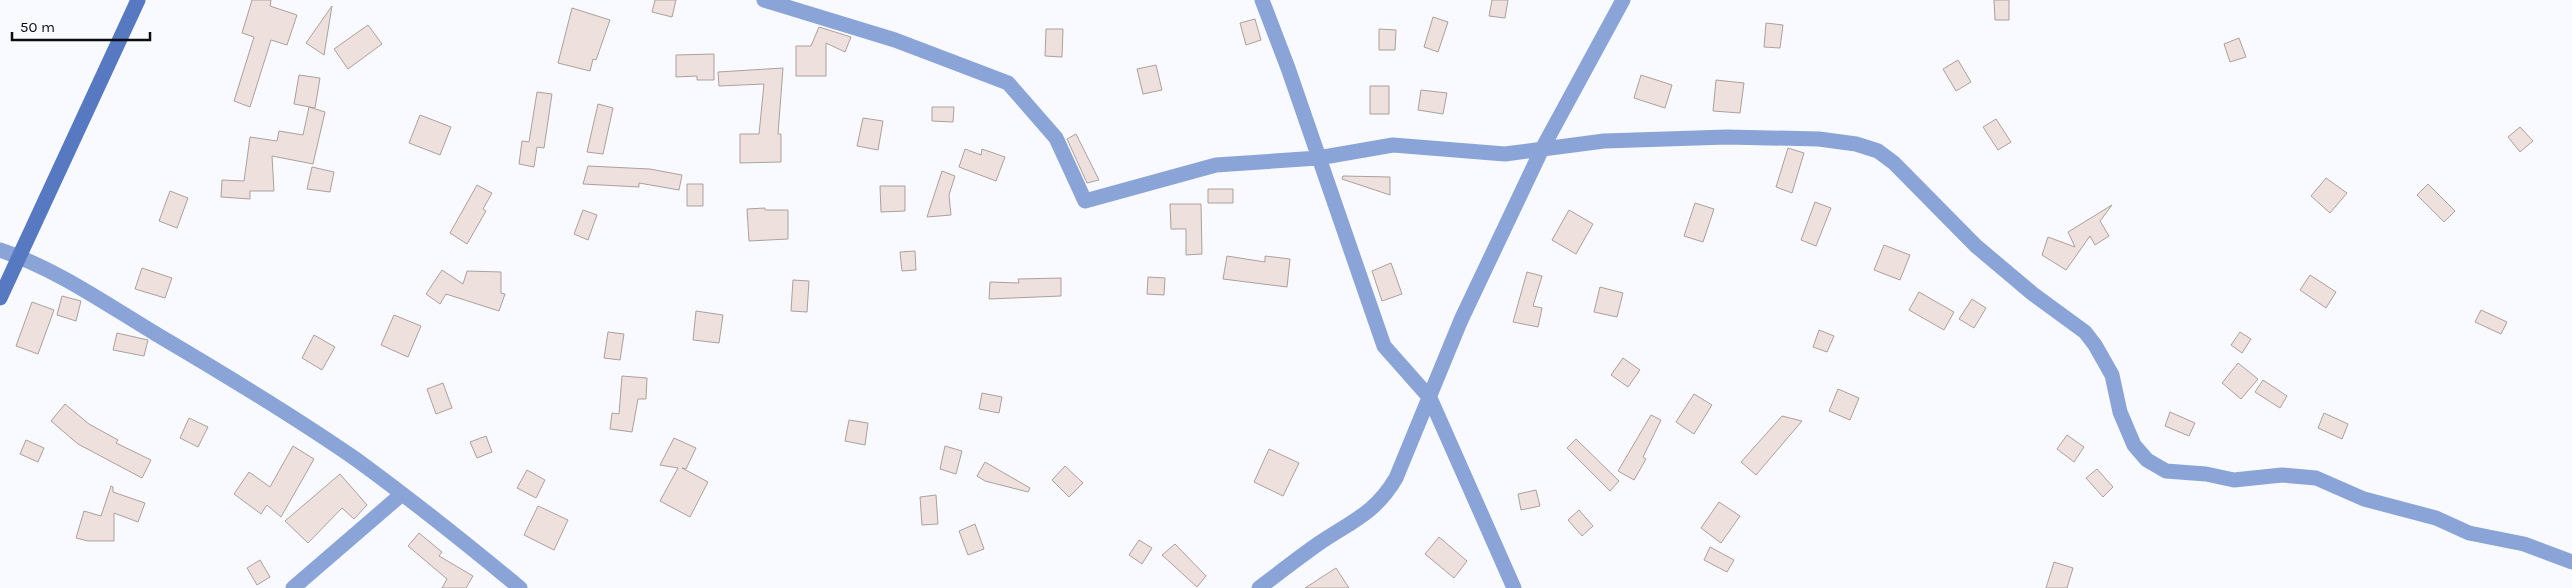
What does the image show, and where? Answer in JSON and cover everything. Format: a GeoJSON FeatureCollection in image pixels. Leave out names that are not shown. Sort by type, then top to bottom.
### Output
{"type":"FeatureCollection","features":[{"type":"Feature","properties":{"kind":"street"},"geometry":{"type":"LineString","coordinates":[[0,298],[138,0]]}},
{"type":"Feature","properties":{"kind":"street"},"geometry":{"type":"LineString","coordinates":[[764,0],[895,40],[1008,83],[1056,138],[1085,201],[1216,165],[1318,158],[1392,145],[1505,154],[1604,141],[1727,137],[1819,139],[1856,144],[1878,152],[1894,162],[1976,246],[2033,294],[2085,332],[2096,345],[2112,375],[2120,412],[2134,445],[2147,460],[2166,471],[2206,474],[2234,480],[2282,475],[2316,478],[2364,499],[2436,518],[2469,533],[2524,544],[2572,562]]}},
{"type":"Feature","properties":{"kind":"street"},"geometry":{"type":"LineString","coordinates":[[1262,0],[1288,68],[1384,346],[1430,398],[1514,588]]}},
{"type":"Feature","properties":{"kind":"street"},"geometry":{"type":"LineString","coordinates":[[1259,588],[1318,544],[1369,512],[1385,497],[1396,478],[1461,320],[1542,149],[1622,0]]}},
{"type":"Feature","properties":{"kind":"street"},"geometry":{"type":"LineString","coordinates":[[0,250],[19,256],[98,299],[226,375],[356,460],[451,530],[520,588]]}},
{"type":"Feature","properties":{"kind":"street"},"geometry":{"type":"LineString","coordinates":[[293,588],[402,494]]}},
{"type":"Feature","properties":{"kind":"building"},"geometry":{"type":"Polygon","coordinates":[[[252,0],[271,0],[270,6],[297,15],[287,45],[271,40],[250,107],[234,101],[254,37],[242,33],[252,0]]]}},
{"type":"Feature","properties":{"kind":"building"},"geometry":{"type":"Polygon","coordinates":[[[655,0],[676,0],[672,17],[652,12],[655,0]]]}},
{"type":"Feature","properties":{"kind":"building"},"geometry":{"type":"Polygon","coordinates":[[[1492,0],[1508,0],[1505,18],[1489,16],[1492,0]]]}},
{"type":"Feature","properties":{"kind":"building"},"geometry":{"type":"Polygon","coordinates":[[[1994,0],[2009,0],[2009,20],[1995,20],[1994,0]]]}},
{"type":"Feature","properties":{"kind":"building"},"geometry":{"type":"Polygon","coordinates":[[[332,6],[324,55],[306,43],[332,6]]]}},
{"type":"Feature","properties":{"kind":"building"},"geometry":{"type":"Polygon","coordinates":[[[572,8],[610,20],[596,60],[593,59],[590,71],[558,63],[572,8]]]}},
{"type":"Feature","properties":{"kind":"building"},"geometry":{"type":"Polygon","coordinates":[[[1433,17],[1448,22],[1438,52],[1424,47],[1433,17]]]}},
{"type":"Feature","properties":{"kind":"building"},"geometry":{"type":"Polygon","coordinates":[[[1255,19],[1261,40],[1246,45],[1240,23],[1255,19]]]}},
{"type":"Feature","properties":{"kind":"building"},"geometry":{"type":"Polygon","coordinates":[[[1766,23],[1783,25],[1780,48],[1764,47],[1766,23]]]}},
{"type":"Feature","properties":{"kind":"building"},"geometry":{"type":"Polygon","coordinates":[[[368,25],[382,44],[348,69],[334,49],[368,25]]]}},
{"type":"Feature","properties":{"kind":"building"},"geometry":{"type":"Polygon","coordinates":[[[819,27],[851,37],[845,52],[826,43],[826,76],[796,76],[796,46],[811,46],[819,27]]]}},
{"type":"Feature","properties":{"kind":"building"},"geometry":{"type":"Polygon","coordinates":[[[1046,29],[1063,29],[1062,57],[1045,56],[1046,29]]]}},
{"type":"Feature","properties":{"kind":"building"},"geometry":{"type":"Polygon","coordinates":[[[1379,29],[1396,30],[1395,50],[1379,50],[1379,29]]]}},
{"type":"Feature","properties":{"kind":"building"},"geometry":{"type":"Polygon","coordinates":[[[2239,38],[2246,57],[2230,62],[2224,44],[2239,38]]]}},
{"type":"Feature","properties":{"kind":"building"},"geometry":{"type":"Polygon","coordinates":[[[714,54],[714,80],[697,80],[697,76],[676,77],[676,55],[714,54]]]}},
{"type":"Feature","properties":{"kind":"building"},"geometry":{"type":"Polygon","coordinates":[[[1958,60],[1971,82],[1956,91],[1943,69],[1958,60]]]}},
{"type":"Feature","properties":{"kind":"building"},"geometry":{"type":"Polygon","coordinates":[[[1156,65],[1162,90],[1143,94],[1137,69],[1156,65]]]}},
{"type":"Feature","properties":{"kind":"building"},"geometry":{"type":"Polygon","coordinates":[[[783,68],[778,134],[781,134],[781,162],[740,163],[740,134],[759,134],[764,84],[719,86],[718,72],[783,68]]]}},
{"type":"Feature","properties":{"kind":"building"},"geometry":{"type":"Polygon","coordinates":[[[299,75],[320,78],[315,108],[294,104],[299,75]]]}},
{"type":"Feature","properties":{"kind":"building"},"geometry":{"type":"Polygon","coordinates":[[[1641,75],[1672,85],[1665,108],[1634,98],[1641,75]]]}},
{"type":"Feature","properties":{"kind":"building"},"geometry":{"type":"Polygon","coordinates":[[[1716,80],[1744,83],[1740,113],[1713,111],[1716,80]]]}},
{"type":"Feature","properties":{"kind":"building"},"geometry":{"type":"Polygon","coordinates":[[[1370,86],[1389,86],[1389,114],[1370,114],[1370,86]]]}},
{"type":"Feature","properties":{"kind":"building"},"geometry":{"type":"Polygon","coordinates":[[[1421,90],[1447,93],[1443,114],[1418,110],[1421,90]]]}},
{"type":"Feature","properties":{"kind":"building"},"geometry":{"type":"Polygon","coordinates":[[[537,92],[552,94],[544,148],[537,147],[534,167],[519,164],[522,141],[529,142],[537,92]]]}},
{"type":"Feature","properties":{"kind":"building"},"geometry":{"type":"Polygon","coordinates":[[[598,104],[613,108],[603,154],[587,152],[598,104]]]}},
{"type":"Feature","properties":{"kind":"building"},"geometry":{"type":"Polygon","coordinates":[[[309,107],[325,112],[313,164],[272,156],[274,191],[250,191],[250,199],[221,197],[222,180],[244,181],[250,137],[277,141],[279,131],[303,135],[309,107]]]}},
{"type":"Feature","properties":{"kind":"building"},"geometry":{"type":"Polygon","coordinates":[[[932,107],[954,107],[953,122],[932,121],[932,107]]]}},
{"type":"Feature","properties":{"kind":"building"},"geometry":{"type":"Polygon","coordinates":[[[420,115],[451,127],[440,155],[409,143],[420,115]]]}},
{"type":"Feature","properties":{"kind":"building"},"geometry":{"type":"Polygon","coordinates":[[[863,118],[883,121],[878,150],[857,146],[863,118]]]}},
{"type":"Feature","properties":{"kind":"building"},"geometry":{"type":"Polygon","coordinates":[[[1996,119],[2011,142],[1998,150],[1983,127],[1996,119]]]}},
{"type":"Feature","properties":{"kind":"building"},"geometry":{"type":"Polygon","coordinates":[[[2520,127],[2533,141],[2520,152],[2508,137],[2520,127]]]}},
{"type":"Feature","properties":{"kind":"building"},"geometry":{"type":"Polygon","coordinates":[[[1076,134],[1099,180],[1087,183],[1067,139],[1076,134]]]}},
{"type":"Feature","properties":{"kind":"building"},"geometry":{"type":"Polygon","coordinates":[[[1788,148],[1804,153],[1792,193],[1776,187],[1788,148]]]}},
{"type":"Feature","properties":{"kind":"building"},"geometry":{"type":"Polygon","coordinates":[[[965,149],[981,155],[982,149],[1005,157],[996,181],[959,167],[965,149]]]}},
{"type":"Feature","properties":{"kind":"building"},"geometry":{"type":"Polygon","coordinates":[[[588,166],[650,169],[682,175],[679,190],[639,183],[639,187],[583,184],[588,166]]]}},
{"type":"Feature","properties":{"kind":"building"},"geometry":{"type":"Polygon","coordinates":[[[312,167],[334,172],[330,192],[307,189],[312,167]]]}},
{"type":"Feature","properties":{"kind":"building"},"geometry":{"type":"Polygon","coordinates":[[[942,171],[955,176],[949,195],[951,215],[927,217],[942,171]]]}},
{"type":"Feature","properties":{"kind":"building"},"geometry":{"type":"Polygon","coordinates":[[[1343,176],[1390,177],[1390,195],[1342,179],[1343,176]]]}},
{"type":"Feature","properties":{"kind":"building"},"geometry":{"type":"Polygon","coordinates":[[[2326,178],[2347,193],[2330,213],[2311,196],[2326,178]]]}},
{"type":"Feature","properties":{"kind":"building"},"geometry":{"type":"Polygon","coordinates":[[[687,184],[703,184],[703,206],[687,206],[687,184]]]}},
{"type":"Feature","properties":{"kind":"building"},"geometry":{"type":"Polygon","coordinates":[[[2428,184],[2455,211],[2444,222],[2417,195],[2428,184]]]}},
{"type":"Feature","properties":{"kind":"building"},"geometry":{"type":"Polygon","coordinates":[[[477,185],[492,193],[483,209],[486,211],[467,244],[450,233],[477,185]]]}},
{"type":"Feature","properties":{"kind":"building"},"geometry":{"type":"Polygon","coordinates":[[[880,186],[905,186],[905,211],[881,212],[880,186]]]}},
{"type":"Feature","properties":{"kind":"building"},"geometry":{"type":"Polygon","coordinates":[[[1208,189],[1233,189],[1233,203],[1208,203],[1208,189]]]}},
{"type":"Feature","properties":{"kind":"building"},"geometry":{"type":"Polygon","coordinates":[[[170,191],[188,198],[177,228],[159,221],[170,191]]]}},
{"type":"Feature","properties":{"kind":"building"},"geometry":{"type":"Polygon","coordinates":[[[1815,202],[1831,208],[1816,246],[1801,240],[1815,202]]]}},
{"type":"Feature","properties":{"kind":"building"},"geometry":{"type":"Polygon","coordinates":[[[1695,203],[1714,209],[1703,242],[1684,236],[1695,203]]]}},
{"type":"Feature","properties":{"kind":"building"},"geometry":{"type":"Polygon","coordinates":[[[1170,204],[1201,204],[1202,254],[1186,255],[1186,229],[1171,229],[1170,204]]]}},
{"type":"Feature","properties":{"kind":"building"},"geometry":{"type":"Polygon","coordinates":[[[2112,205],[2100,221],[2109,236],[2095,245],[2090,236],[2066,270],[2042,255],[2048,237],[2075,247],[2068,232],[2112,205]]]}},
{"type":"Feature","properties":{"kind":"building"},"geometry":{"type":"Polygon","coordinates":[[[765,208],[765,210],[788,210],[788,239],[749,241],[747,209],[765,208]]]}},
{"type":"Feature","properties":{"kind":"building"},"geometry":{"type":"Polygon","coordinates":[[[583,210],[597,215],[588,240],[574,234],[583,210]]]}},
{"type":"Feature","properties":{"kind":"building"},"geometry":{"type":"Polygon","coordinates":[[[1569,210],[1593,224],[1576,254],[1552,240],[1569,210]]]}},
{"type":"Feature","properties":{"kind":"building"},"geometry":{"type":"Polygon","coordinates":[[[1884,245],[1910,255],[1900,280],[1874,270],[1884,245]]]}},
{"type":"Feature","properties":{"kind":"building"},"geometry":{"type":"Polygon","coordinates":[[[915,251],[916,270],[902,271],[900,252],[915,251]]]}},
{"type":"Feature","properties":{"kind":"building"},"geometry":{"type":"Polygon","coordinates":[[[1227,256],[1265,262],[1265,256],[1290,259],[1287,287],[1223,279],[1227,256]]]}},
{"type":"Feature","properties":{"kind":"building"},"geometry":{"type":"Polygon","coordinates":[[[1391,263],[1402,294],[1382,301],[1372,271],[1391,263]]]}},
{"type":"Feature","properties":{"kind":"building"},"geometry":{"type":"Polygon","coordinates":[[[142,268],[172,278],[165,298],[135,289],[142,268]]]}},
{"type":"Feature","properties":{"kind":"building"},"geometry":{"type":"Polygon","coordinates":[[[442,270],[463,284],[467,271],[501,272],[501,293],[505,294],[499,311],[446,294],[440,304],[426,294],[442,270]]]}},
{"type":"Feature","properties":{"kind":"building"},"geometry":{"type":"Polygon","coordinates":[[[1527,272],[1542,276],[1533,306],[1542,308],[1538,327],[1513,322],[1527,272]]]}},
{"type":"Feature","properties":{"kind":"building"},"geometry":{"type":"Polygon","coordinates":[[[2310,275],[2336,292],[2326,308],[2300,290],[2310,275]]]}},
{"type":"Feature","properties":{"kind":"building"},"geometry":{"type":"Polygon","coordinates":[[[1148,277],[1165,278],[1164,295],[1147,294],[1148,277]]]}},
{"type":"Feature","properties":{"kind":"building"},"geometry":{"type":"Polygon","coordinates":[[[1061,278],[1061,296],[989,299],[990,282],[1019,283],[1018,279],[1061,278]]]}},
{"type":"Feature","properties":{"kind":"building"},"geometry":{"type":"Polygon","coordinates":[[[793,280],[809,281],[807,312],[791,311],[793,280]]]}},
{"type":"Feature","properties":{"kind":"building"},"geometry":{"type":"Polygon","coordinates":[[[1600,287],[1623,293],[1617,317],[1594,312],[1600,287]]]}},
{"type":"Feature","properties":{"kind":"building"},"geometry":{"type":"Polygon","coordinates":[[[1919,292],[1954,312],[1944,330],[1909,310],[1919,292]]]}},
{"type":"Feature","properties":{"kind":"building"},"geometry":{"type":"Polygon","coordinates":[[[62,296],[81,301],[76,321],[57,315],[62,296]]]}},
{"type":"Feature","properties":{"kind":"building"},"geometry":{"type":"Polygon","coordinates":[[[1972,299],[1986,308],[1974,328],[1959,319],[1972,299]]]}},
{"type":"Feature","properties":{"kind":"building"},"geometry":{"type":"Polygon","coordinates":[[[32,302],[54,310],[38,354],[16,346],[32,302]]]}},
{"type":"Feature","properties":{"kind":"building"},"geometry":{"type":"Polygon","coordinates":[[[2481,310],[2507,322],[2501,334],[2475,322],[2481,310]]]}},
{"type":"Feature","properties":{"kind":"building"},"geometry":{"type":"Polygon","coordinates":[[[696,311],[723,315],[719,343],[693,340],[696,311]]]}},
{"type":"Feature","properties":{"kind":"building"},"geometry":{"type":"Polygon","coordinates":[[[394,315],[421,326],[408,357],[381,345],[394,315]]]}},
{"type":"Feature","properties":{"kind":"building"},"geometry":{"type":"Polygon","coordinates":[[[1819,330],[1834,336],[1827,352],[1813,347],[1819,330]]]}},
{"type":"Feature","properties":{"kind":"building"},"geometry":{"type":"Polygon","coordinates":[[[608,332],[624,334],[620,360],[604,358],[608,332]]]}},
{"type":"Feature","properties":{"kind":"building"},"geometry":{"type":"Polygon","coordinates":[[[2240,332],[2251,339],[2242,353],[2231,345],[2240,332]]]}},
{"type":"Feature","properties":{"kind":"building"},"geometry":{"type":"Polygon","coordinates":[[[117,333],[148,340],[144,356],[113,350],[117,333]]]}},
{"type":"Feature","properties":{"kind":"building"},"geometry":{"type":"Polygon","coordinates":[[[314,335],[335,347],[322,370],[302,358],[314,335]]]}},
{"type":"Feature","properties":{"kind":"building"},"geometry":{"type":"Polygon","coordinates":[[[1623,358],[1640,370],[1628,387],[1611,375],[1623,358]]]}},
{"type":"Feature","properties":{"kind":"building"},"geometry":{"type":"Polygon","coordinates":[[[2238,363],[2258,379],[2241,399],[2222,383],[2238,363]]]}},
{"type":"Feature","properties":{"kind":"building"},"geometry":{"type":"Polygon","coordinates":[[[622,376],[647,378],[646,399],[638,399],[632,432],[610,429],[612,413],[619,414],[622,376]]]}},
{"type":"Feature","properties":{"kind":"building"},"geometry":{"type":"Polygon","coordinates":[[[2263,380],[2287,396],[2280,408],[2255,392],[2263,380]]]}},
{"type":"Feature","properties":{"kind":"building"},"geometry":{"type":"Polygon","coordinates":[[[443,383],[452,408],[436,414],[427,389],[443,383]]]}},
{"type":"Feature","properties":{"kind":"building"},"geometry":{"type":"Polygon","coordinates":[[[1838,389],[1859,398],[1850,420],[1829,411],[1838,389]]]}},
{"type":"Feature","properties":{"kind":"building"},"geometry":{"type":"Polygon","coordinates":[[[982,393],[1002,397],[999,413],[979,409],[982,393]]]}},
{"type":"Feature","properties":{"kind":"building"},"geometry":{"type":"Polygon","coordinates":[[[1694,394],[1712,405],[1694,434],[1676,422],[1694,394]]]}},
{"type":"Feature","properties":{"kind":"building"},"geometry":{"type":"Polygon","coordinates":[[[65,404],[89,424],[118,440],[116,443],[151,460],[142,478],[78,444],[51,421],[65,404]]]}},
{"type":"Feature","properties":{"kind":"building"},"geometry":{"type":"Polygon","coordinates":[[[2170,412],[2195,423],[2189,436],[2165,426],[2170,412]]]}},
{"type":"Feature","properties":{"kind":"building"},"geometry":{"type":"Polygon","coordinates":[[[2324,413],[2348,424],[2342,439],[2318,428],[2324,413]]]}},
{"type":"Feature","properties":{"kind":"building"},"geometry":{"type":"Polygon","coordinates":[[[1651,415],[1661,420],[1643,457],[1646,459],[1634,480],[1618,471],[1651,415]]]}},
{"type":"Feature","properties":{"kind":"building"},"geometry":{"type":"Polygon","coordinates":[[[1782,416],[1802,421],[1756,475],[1741,462],[1782,416]]]}},
{"type":"Feature","properties":{"kind":"building"},"geometry":{"type":"Polygon","coordinates":[[[189,418],[208,427],[198,447],[180,438],[189,418]]]}},
{"type":"Feature","properties":{"kind":"building"},"geometry":{"type":"Polygon","coordinates":[[[849,420],[868,423],[865,445],[845,441],[849,420]]]}},
{"type":"Feature","properties":{"kind":"building"},"geometry":{"type":"Polygon","coordinates":[[[2067,435],[2084,447],[2074,462],[2057,449],[2067,435]]]}},
{"type":"Feature","properties":{"kind":"building"},"geometry":{"type":"Polygon","coordinates":[[[486,436],[492,452],[477,458],[470,442],[486,436]]]}},
{"type":"Feature","properties":{"kind":"building"},"geometry":{"type":"Polygon","coordinates":[[[674,438],[696,448],[686,469],[682,468],[708,482],[690,517],[660,501],[678,468],[660,465],[674,438]]]}},
{"type":"Feature","properties":{"kind":"building"},"geometry":{"type":"Polygon","coordinates":[[[1576,439],[1619,481],[1610,491],[1567,448],[1576,439]]]}},
{"type":"Feature","properties":{"kind":"building"},"geometry":{"type":"Polygon","coordinates":[[[26,440],[44,448],[38,462],[20,454],[26,440]]]}},
{"type":"Feature","properties":{"kind":"building"},"geometry":{"type":"Polygon","coordinates":[[[293,446],[314,459],[281,517],[267,505],[261,514],[234,494],[249,472],[270,487],[293,446]]]}},
{"type":"Feature","properties":{"kind":"building"},"geometry":{"type":"Polygon","coordinates":[[[945,446],[962,451],[956,474],[940,469],[945,446]]]}},
{"type":"Feature","properties":{"kind":"building"},"geometry":{"type":"Polygon","coordinates":[[[1269,449],[1299,463],[1283,496],[1254,482],[1269,449]]]}},
{"type":"Feature","properties":{"kind":"building"},"geometry":{"type":"Polygon","coordinates":[[[985,462],[1030,488],[1028,492],[985,481],[977,476],[985,462]]]}},
{"type":"Feature","properties":{"kind":"building"},"geometry":{"type":"Polygon","coordinates":[[[1065,466],[1083,483],[1069,497],[1052,480],[1065,466]]]}},
{"type":"Feature","properties":{"kind":"building"},"geometry":{"type":"Polygon","coordinates":[[[2097,469],[2113,487],[2103,497],[2086,478],[2097,469]]]}},
{"type":"Feature","properties":{"kind":"building"},"geometry":{"type":"Polygon","coordinates":[[[527,470],[545,480],[536,498],[517,488],[527,470]]]}},
{"type":"Feature","properties":{"kind":"building"},"geometry":{"type":"Polygon","coordinates":[[[340,474],[367,505],[354,519],[342,508],[308,543],[285,521],[340,474]]]}},
{"type":"Feature","properties":{"kind":"building"},"geometry":{"type":"Polygon","coordinates":[[[111,486],[113,487],[113,492],[145,503],[138,522],[114,513],[114,541],[88,541],[76,538],[84,511],[101,516],[111,486]]]}},
{"type":"Feature","properties":{"kind":"building"},"geometry":{"type":"Polygon","coordinates":[[[1536,490],[1540,506],[1521,510],[1518,494],[1536,490]]]}},
{"type":"Feature","properties":{"kind":"building"},"geometry":{"type":"Polygon","coordinates":[[[936,495],[938,524],[922,525],[920,497],[936,495]]]}},
{"type":"Feature","properties":{"kind":"building"},"geometry":{"type":"Polygon","coordinates":[[[1719,502],[1740,516],[1721,543],[1701,528],[1719,502]]]}},
{"type":"Feature","properties":{"kind":"building"},"geometry":{"type":"Polygon","coordinates":[[[538,506],[568,520],[554,550],[524,535],[538,506]]]}},
{"type":"Feature","properties":{"kind":"building"},"geometry":{"type":"Polygon","coordinates":[[[1579,510],[1593,526],[1582,536],[1568,520],[1579,510]]]}},
{"type":"Feature","properties":{"kind":"building"},"geometry":{"type":"Polygon","coordinates":[[[975,524],[984,549],[968,555],[959,531],[975,524]]]}},
{"type":"Feature","properties":{"kind":"building"},"geometry":{"type":"Polygon","coordinates":[[[419,533],[442,552],[439,556],[473,576],[466,588],[442,588],[447,579],[408,546],[419,533]]]}},
{"type":"Feature","properties":{"kind":"building"},"geometry":{"type":"Polygon","coordinates":[[[1439,537],[1467,561],[1454,578],[1425,554],[1439,537]]]}},
{"type":"Feature","properties":{"kind":"building"},"geometry":{"type":"Polygon","coordinates":[[[1139,540],[1152,548],[1142,564],[1129,555],[1139,540]]]}},
{"type":"Feature","properties":{"kind":"building"},"geometry":{"type":"Polygon","coordinates":[[[1175,544],[1206,576],[1197,587],[1162,555],[1175,544]]]}},
{"type":"Feature","properties":{"kind":"building"},"geometry":{"type":"Polygon","coordinates":[[[1710,547],[1734,560],[1727,572],[1704,560],[1710,547]]]}},
{"type":"Feature","properties":{"kind":"building"},"geometry":{"type":"Polygon","coordinates":[[[260,560],[270,577],[257,585],[247,568],[260,560]]]}},
{"type":"Feature","properties":{"kind":"building"},"geometry":{"type":"Polygon","coordinates":[[[2054,562],[2073,568],[2067,588],[2046,588],[2054,562]]]}},
{"type":"Feature","properties":{"kind":"building"},"geometry":{"type":"Polygon","coordinates":[[[1336,568],[1349,588],[1305,588],[1336,568]]]}}]}
